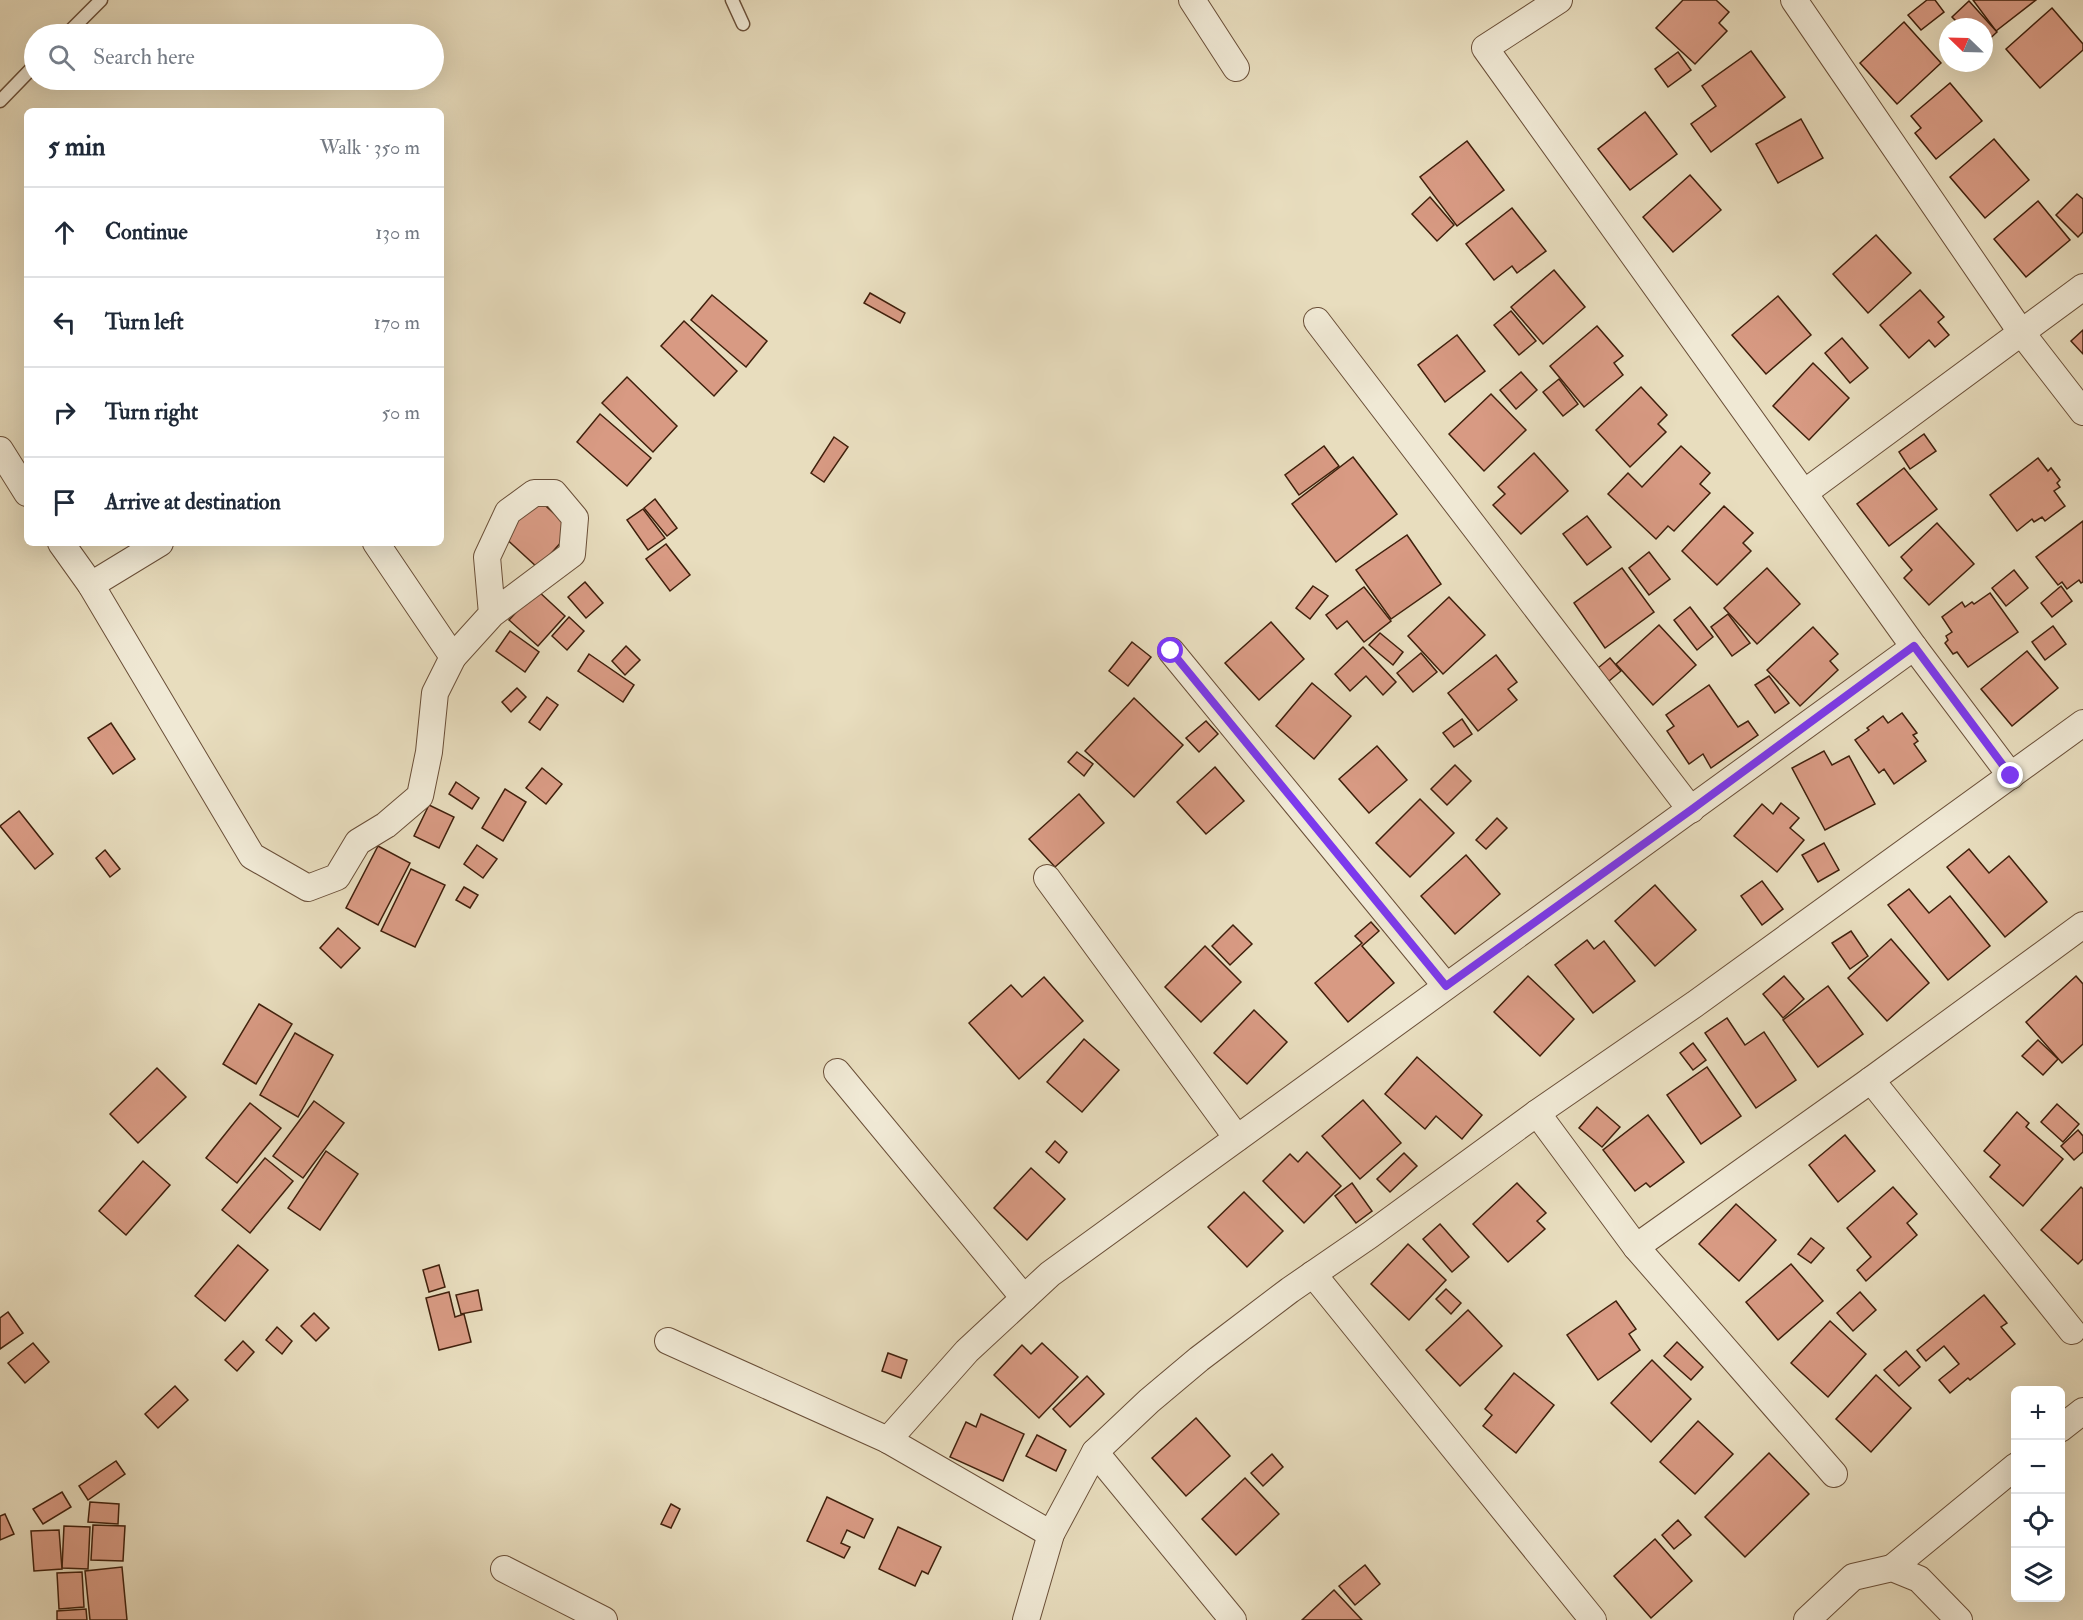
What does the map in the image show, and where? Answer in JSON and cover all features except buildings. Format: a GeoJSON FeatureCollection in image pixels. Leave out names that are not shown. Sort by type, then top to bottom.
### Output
{"type":"FeatureCollection","features":[{"type":"Feature","properties":{"kind":"street"},"geometry":{"type":"LineString","coordinates":[[1191,0],[1236,68]]}},
{"type":"Feature","properties":{"kind":"street"},"geometry":{"type":"LineString","coordinates":[[1558,0],[1521,10],[1485,48],[1914,646],[2011,776]]}},
{"type":"Feature","properties":{"kind":"street"},"geometry":{"type":"LineString","coordinates":[[1794,0],[2021,332],[2083,412]]}},
{"type":"Feature","properties":{"kind":"street"},"geometry":{"type":"LineString","coordinates":[[1804,492],[2083,287]]}},
{"type":"Feature","properties":{"kind":"street"},"geometry":{"type":"LineString","coordinates":[[1317,321],[1691,810]]}},
{"type":"Feature","properties":{"kind":"street"},"geometry":{"type":"LineString","coordinates":[[0,450],[24,488]]}},
{"type":"Feature","properties":{"kind":"street"},"geometry":{"type":"LineString","coordinates":[[63,546],[91,585],[252,856],[308,888],[337,877],[358,842],[386,825],[420,796],[429,752],[435,693],[453,657],[492,614],[572,554],[575,518],[554,493],[534,493],[508,512],[487,557],[492,614]]}},
{"type":"Feature","properties":{"kind":"street"},"geometry":{"type":"LineString","coordinates":[[91,585],[155,546]]}},
{"type":"Feature","properties":{"kind":"street"},"geometry":{"type":"LineString","coordinates":[[377,546],[453,657]]}},
{"type":"Feature","properties":{"kind":"street"},"geometry":{"type":"LineString","coordinates":[[888,1440],[967,1351],[1050,1274],[1914,646]]}},
{"type":"Feature","properties":{"kind":"street"},"geometry":{"type":"LineString","coordinates":[[1171,651],[1446,986]]}},
{"type":"Feature","properties":{"kind":"street"},"geometry":{"type":"LineString","coordinates":[[1026,1620],[1052,1534],[1095,1452],[1149,1401],[1199,1359],[1313,1274],[1537,1113],[1695,1004],[2083,723]]}},
{"type":"Feature","properties":{"kind":"street"},"geometry":{"type":"LineString","coordinates":[[1047,878],[1237,1138]]}},
{"type":"Feature","properties":{"kind":"street"},"geometry":{"type":"LineString","coordinates":[[1636,1247],[1871,1080],[2083,925]]}},
{"type":"Feature","properties":{"kind":"street"},"geometry":{"type":"LineString","coordinates":[[837,1072],[1024,1298]]}},
{"type":"Feature","properties":{"kind":"street"},"geometry":{"type":"LineString","coordinates":[[1871,1080],[2072,1331]]}},
{"type":"Feature","properties":{"kind":"street"},"geometry":{"type":"LineString","coordinates":[[1537,1113],[1636,1247],[1834,1474]]}},
{"type":"Feature","properties":{"kind":"street"},"geometry":{"type":"LineString","coordinates":[[1313,1274],[1593,1620]]}},
{"type":"Feature","properties":{"kind":"street"},"geometry":{"type":"LineString","coordinates":[[668,1341],[888,1440],[1052,1534]]}},
{"type":"Feature","properties":{"kind":"street"},"geometry":{"type":"LineString","coordinates":[[2065,1426],[2083,1411]]}},
{"type":"Feature","properties":{"kind":"street"},"geometry":{"type":"LineString","coordinates":[[1095,1452],[1233,1620]]}},
{"type":"Feature","properties":{"kind":"street"},"geometry":{"type":"LineString","coordinates":[[1807,1620],[1853,1577],[1892,1568],[2011,1470]]}},
{"type":"Feature","properties":{"kind":"street"},"geometry":{"type":"LineString","coordinates":[[1892,1568],[1919,1580],[1959,1620]]}},
{"type":"Feature","properties":{"kind":"street"},"geometry":{"type":"LineString","coordinates":[[504,1569],[604,1620]]}},
{"type":"Feature","properties":{"kind":"lane"},"geometry":{"type":"LineString","coordinates":[[77,24],[102,0]]}},
{"type":"Feature","properties":{"kind":"lane"},"geometry":{"type":"LineString","coordinates":[[732,0],[743,24]]}},
{"type":"Feature","properties":{"kind":"lane"},"geometry":{"type":"LineString","coordinates":[[0,101],[24,76]]}},
{"type":"Feature","properties":{"kind":"route"},"geometry":{"type":"LineString","coordinates":[[1171,651],[1446,986],[1914,646],[2011,776]]}}]}
